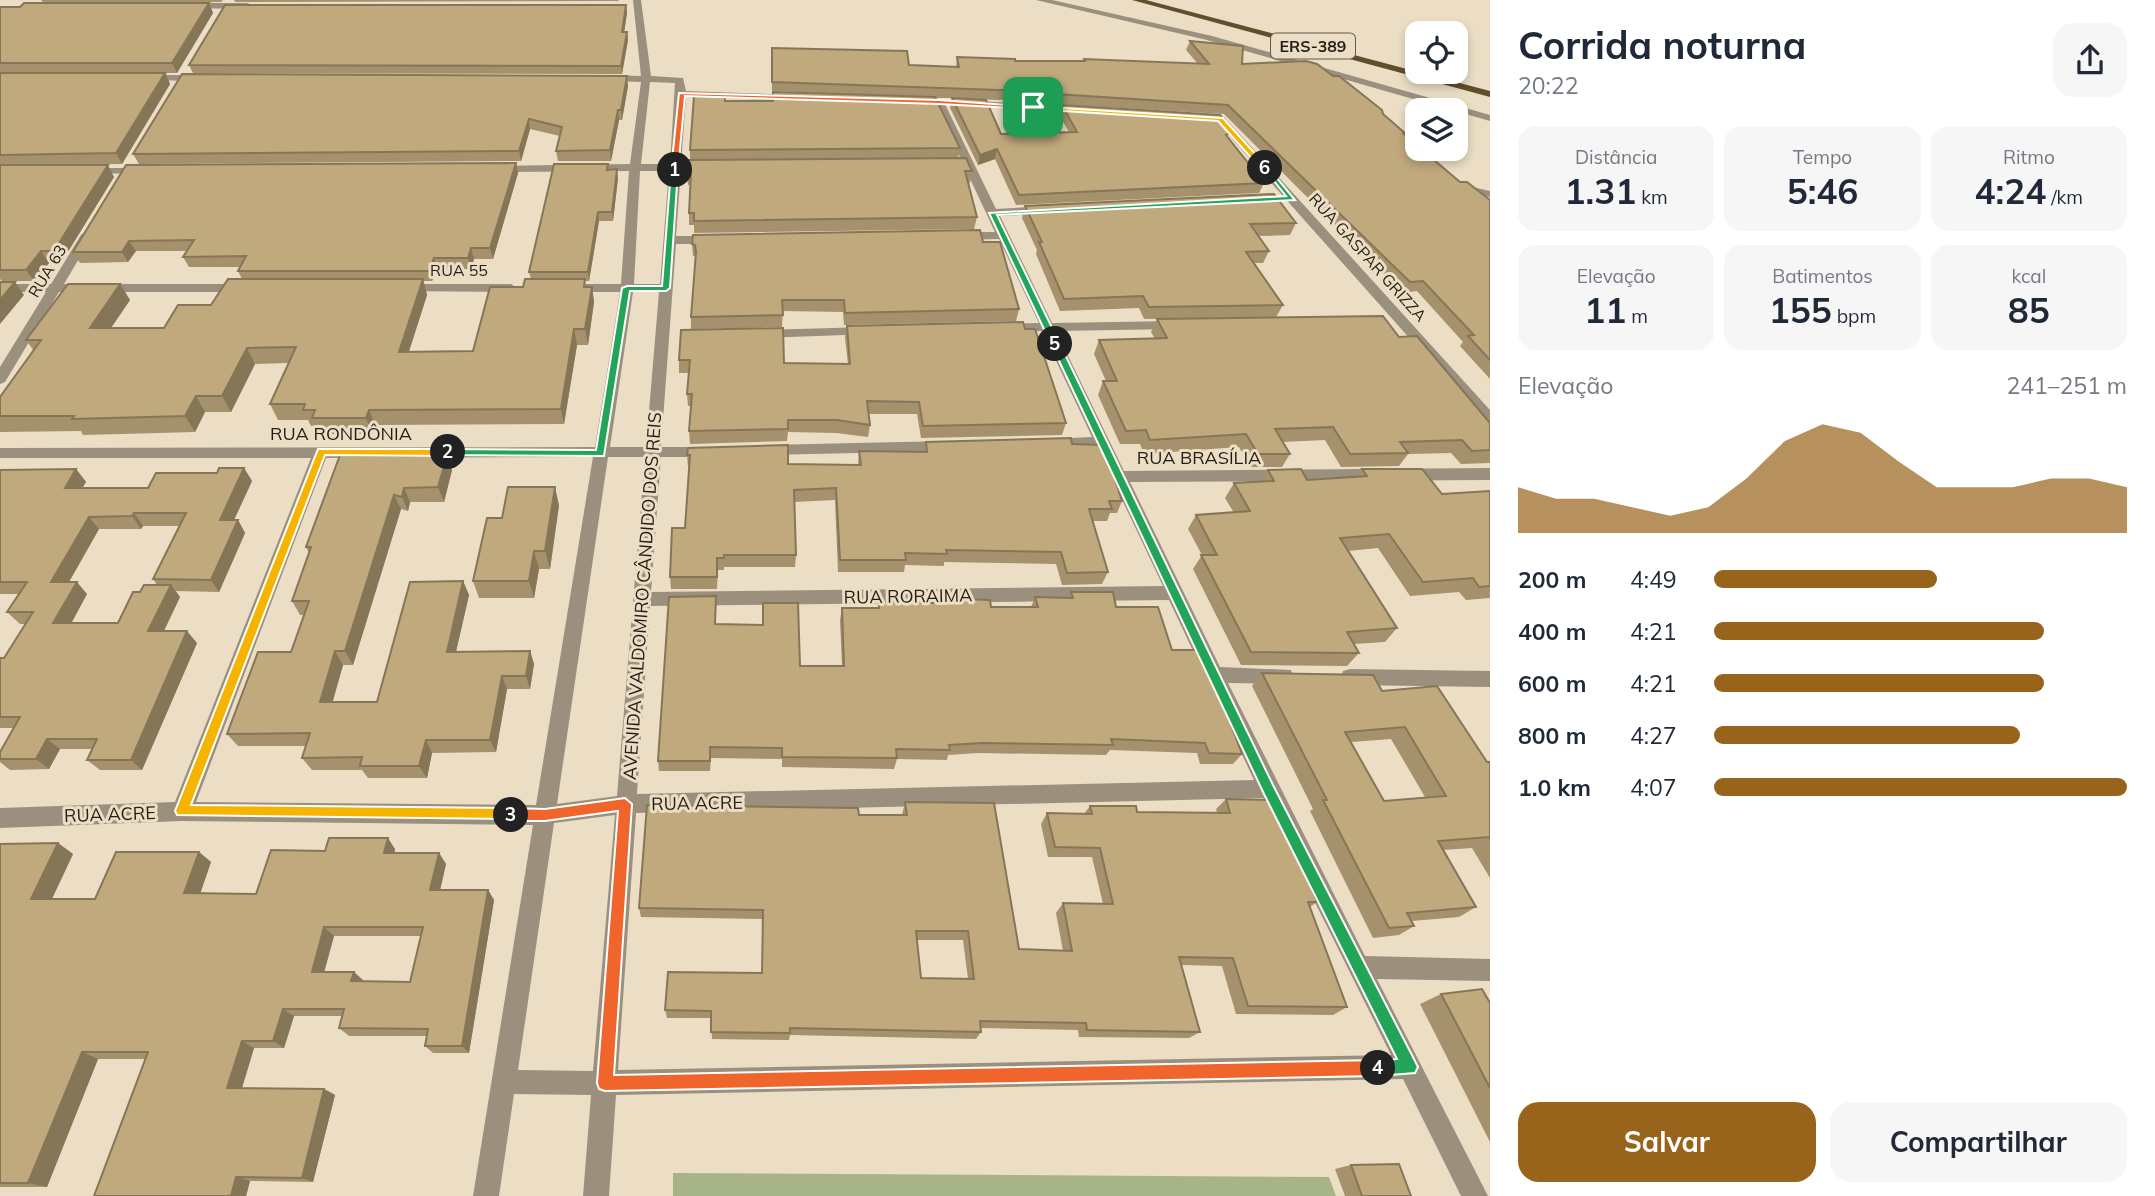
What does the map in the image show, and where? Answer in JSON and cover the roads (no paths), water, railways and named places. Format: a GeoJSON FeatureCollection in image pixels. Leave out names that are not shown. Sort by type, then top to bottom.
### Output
{"type":"FeatureCollection","features":[{"type":"Feature","properties":{"kind":"main road","name":"ERS-389"},"geometry":{"type":"LineString","coordinates":[[1136,0],[1490,94]]}},
{"type":"Feature","properties":{"kind":"street"},"geometry":{"type":"LineString","coordinates":[[1040,0],[1209,38],[1490,118]]}},
{"type":"Feature","properties":{"kind":"street"},"geometry":{"type":"LineString","coordinates":[[218,18],[227,3]]}},
{"type":"Feature","properties":{"kind":"street"},"geometry":{"type":"LineString","coordinates":[[172,6],[227,3],[265,6]]}},
{"type":"Feature","properties":{"kind":"street"},"geometry":{"type":"LineString","coordinates":[[486,1196],[627,288],[635,168],[646,78],[638,4],[625,7]]}},
{"type":"Feature","properties":{"kind":"street"},"geometry":{"type":"LineString","coordinates":[[176,89],[190,66]]}},
{"type":"Feature","properties":{"kind":"street"},"geometry":{"type":"LineString","coordinates":[[131,78],[210,78]]}},
{"type":"Feature","properties":{"kind":"street"},"geometry":{"type":"LineString","coordinates":[[592,78],[646,78],[681,87],[804,98]]}},
{"type":"Feature","properties":{"kind":"street","name":"AVENIDA VALDOMIRO CÂNDIDO DOS REIS"},"geometry":{"type":"LineString","coordinates":[[596,1196],[653,453],[668,336],[666,288],[681,87]]}},
{"type":"Feature","properties":{"kind":"street"},"geometry":{"type":"LineString","coordinates":[[1100,112],[932,102],[960,164],[993,213],[1269,789],[1475,1196]]}},
{"type":"Feature","properties":{"kind":"street","name":"RUA GASPAR GRIZZA"},"geometry":{"type":"LineString","coordinates":[[1214,119],[1396,322],[1490,419]]}},
{"type":"Feature","properties":{"kind":"street"},"geometry":{"type":"LineString","coordinates":[[119,182],[134,159]]}},
{"type":"Feature","properties":{"kind":"street"},"geometry":{"type":"LineString","coordinates":[[484,169],[703,167]]}},
{"type":"Feature","properties":{"kind":"street"},"geometry":{"type":"LineString","coordinates":[[76,171],[154,171]]}},
{"type":"Feature","properties":{"kind":"street"},"geometry":{"type":"LineString","coordinates":[[1458,181],[1490,209]]}},
{"type":"Feature","properties":{"kind":"street"},"geometry":{"type":"LineString","coordinates":[[1468,189],[1490,194]]}},
{"type":"Feature","properties":{"kind":"street"},"geometry":{"type":"LineString","coordinates":[[993,213],[1061,210]]}},
{"type":"Feature","properties":{"kind":"street","name":"RUA 63"},"geometry":{"type":"LineString","coordinates":[[0,379],[91,229]]}},
{"type":"Feature","properties":{"kind":"street"},"geometry":{"type":"LineString","coordinates":[[948,236],[1003,235]]}},
{"type":"Feature","properties":{"kind":"street"},"geometry":{"type":"LineString","coordinates":[[670,240],[726,240]]}},
{"type":"Feature","properties":{"kind":"street"},"geometry":{"type":"LineString","coordinates":[[0,288],[264,288]]}},
{"type":"Feature","properties":{"kind":"street","name":"RUA 55"},"geometry":{"type":"LineString","coordinates":[[390,288],[529,288]]}},
{"type":"Feature","properties":{"kind":"street"},"geometry":{"type":"LineString","coordinates":[[557,288],[666,288]]}},
{"type":"Feature","properties":{"kind":"street"},"geometry":{"type":"LineString","coordinates":[[992,328],[1184,325]]}},
{"type":"Feature","properties":{"kind":"street"},"geometry":{"type":"LineString","coordinates":[[744,334],[882,331]]}},
{"type":"Feature","properties":{"kind":"street"},"geometry":{"type":"LineString","coordinates":[[1034,444],[1102,442]]}},
{"type":"Feature","properties":{"kind":"street"},"geometry":{"type":"LineString","coordinates":[[749,451],[966,446]]}},
{"type":"Feature","properties":{"kind":"street","name":"RUA RONDÔNIA"},"geometry":{"type":"LineString","coordinates":[[0,453],[722,451]]}},
{"type":"Feature","properties":{"kind":"street"},"geometry":{"type":"LineString","coordinates":[[182,811],[321,452]]}},
{"type":"Feature","properties":{"kind":"street","name":"RUA BRASÍLIA"},"geometry":{"type":"LineString","coordinates":[[1119,477],[1490,474]]}},
{"type":"Feature","properties":{"kind":"street","name":"RUA RORAIMA"},"geometry":{"type":"LineString","coordinates":[[641,599],[1175,593]]}},
{"type":"Feature","properties":{"kind":"street"},"geometry":{"type":"LineString","coordinates":[[1214,675],[1297,676]]}},
{"type":"Feature","properties":{"kind":"street"},"geometry":{"type":"LineString","coordinates":[[1338,677],[1490,679]]}},
{"type":"Feature","properties":{"kind":"street","name":"RUA ACRE"},"geometry":{"type":"LineString","coordinates":[[0,818],[182,811],[545,815],[625,804],[1269,789]]}},
{"type":"Feature","properties":{"kind":"street"},"geometry":{"type":"LineString","coordinates":[[1359,967],[1490,970]]}},
{"type":"Feature","properties":{"kind":"street"},"geometry":{"type":"LineString","coordinates":[[504,1082],[605,1083],[1410,1067]]}}]}
